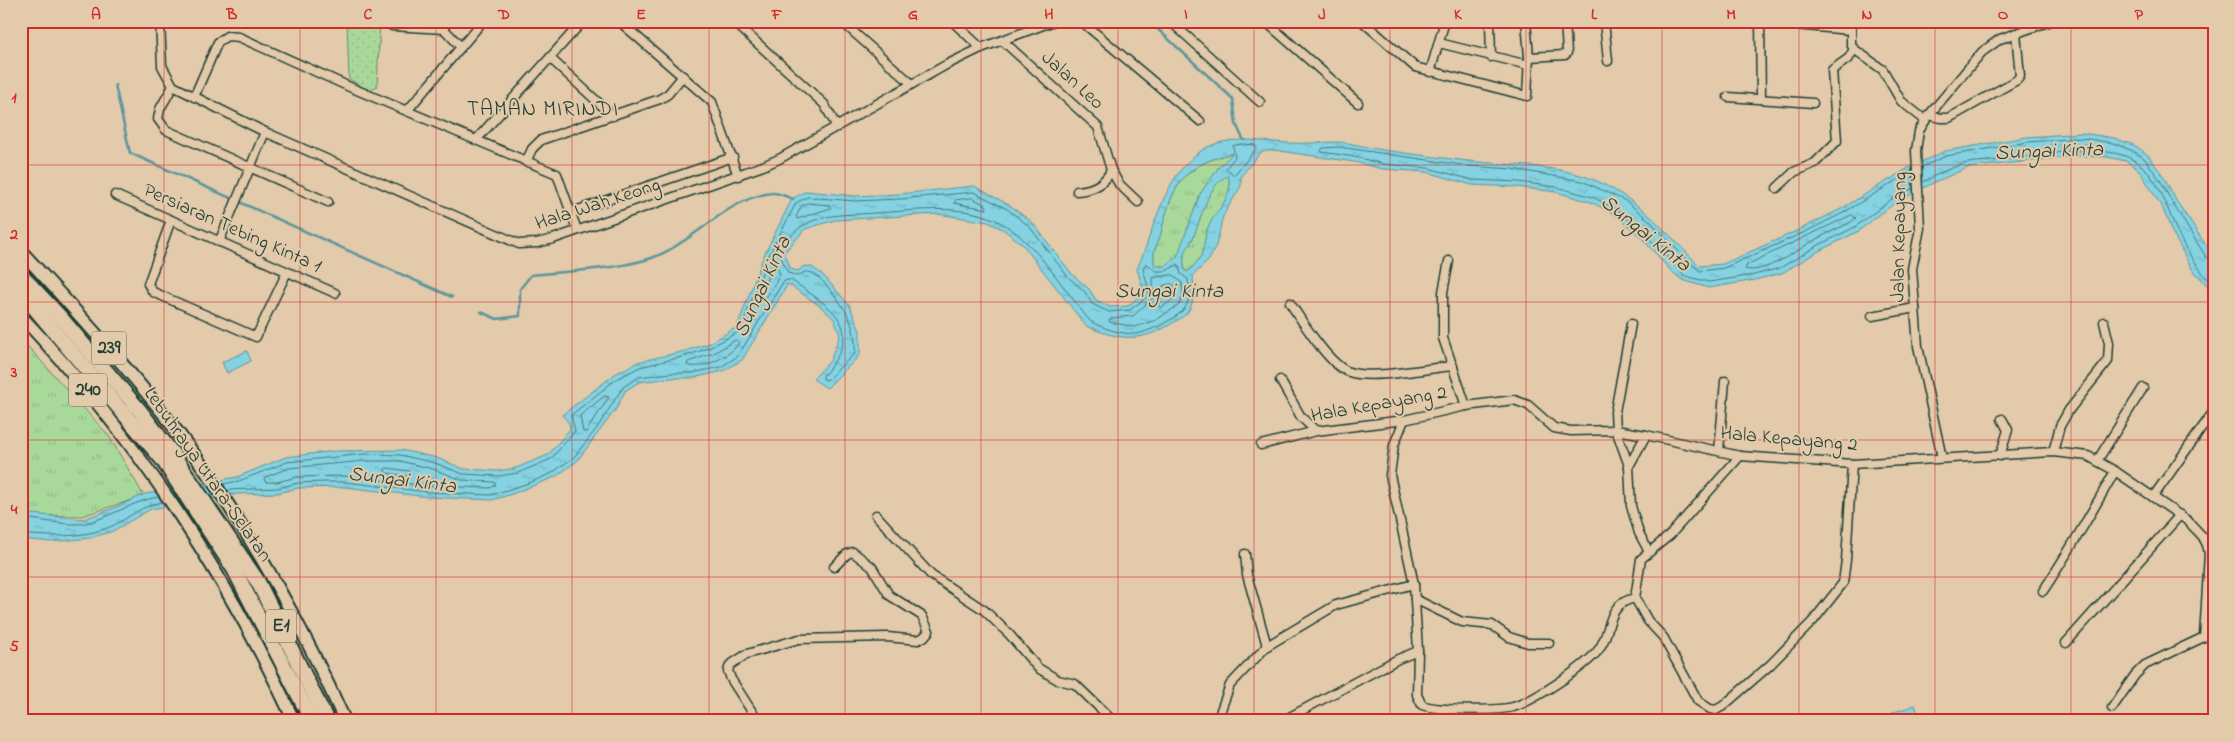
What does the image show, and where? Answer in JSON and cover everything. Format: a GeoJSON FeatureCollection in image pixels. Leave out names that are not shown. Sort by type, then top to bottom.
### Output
{"type":"FeatureCollection","features":[{"type":"Feature","properties":{"kind":"highway","name":"Lebuhraya Utara–Selatan"},"geometry":{"type":"LineString","coordinates":[[21,275],[116,382],[221,537],[258,582],[327,721]]}},
{"type":"Feature","properties":{"kind":"highway","name":"Lebuhraya Utara–Selatan"},"geometry":{"type":"LineString","coordinates":[[21,292],[167,456]]}},
{"type":"Feature","properties":{"kind":"highway","name":"Lebuhraya Utara–Selatan"},"geometry":{"type":"LineString","coordinates":[[221,537],[234,569],[312,721]]}},
{"type":"Feature","properties":{"kind":"main road","name":"239"},"geometry":{"type":"LineString","coordinates":[[21,251],[115,354],[192,450],[247,534],[290,612],[345,721]]}},
{"type":"Feature","properties":{"kind":"main road","name":"240"},"geometry":{"type":"LineString","coordinates":[[21,316],[66,364],[150,468],[199,543],[251,632],[294,721]]}},
{"type":"Feature","properties":{"kind":"street"},"geometry":{"type":"LineString","coordinates":[[160,21],[162,66],[173,86],[160,108],[158,119],[160,124],[166,130],[251,166],[328,202]]}},
{"type":"Feature","properties":{"kind":"street"},"geometry":{"type":"LineString","coordinates":[[407,111],[483,21]]}},
{"type":"Feature","properties":{"kind":"street"},"geometry":{"type":"LineString","coordinates":[[476,140],[583,21]]}},
{"type":"Feature","properties":{"kind":"street"},"geometry":{"type":"LineString","coordinates":[[618,21],[713,104],[733,157],[738,176]]}},
{"type":"Feature","properties":{"kind":"street"},"geometry":{"type":"LineString","coordinates":[[733,21],[824,104],[837,127]]}},
{"type":"Feature","properties":{"kind":"street"},"geometry":{"type":"LineString","coordinates":[[841,21],[912,84]]}},
{"type":"Feature","properties":{"kind":"street"},"geometry":{"type":"LineString","coordinates":[[952,21],[981,48]]}},
{"type":"Feature","properties":{"kind":"street","name":"Hala Wah Keong"},"geometry":{"type":"LineString","coordinates":[[173,86],[265,132],[519,244],[537,243],[738,176],[779,159],[912,84],[981,48],[1054,21]]}},
{"type":"Feature","properties":{"kind":"street"},"geometry":{"type":"LineString","coordinates":[[1081,21],[1200,121]]}},
{"type":"Feature","properties":{"kind":"street"},"geometry":{"type":"LineString","coordinates":[[1170,21],[1260,102]]}},
{"type":"Feature","properties":{"kind":"street"},"geometry":{"type":"LineString","coordinates":[[1265,21],[1358,103]]}},
{"type":"Feature","properties":{"kind":"street"},"geometry":{"type":"LineString","coordinates":[[1362,21],[1415,67],[1527,96],[1526,21]]}},
{"type":"Feature","properties":{"kind":"street"},"geometry":{"type":"LineString","coordinates":[[1430,72],[1445,21]]}},
{"type":"Feature","properties":{"kind":"street"},"geometry":{"type":"LineString","coordinates":[[1490,21],[1491,57]]}},
{"type":"Feature","properties":{"kind":"street"},"geometry":{"type":"LineString","coordinates":[[1439,43],[1491,57],[1528,61],[1565,55],[1568,53],[1565,21]]}},
{"type":"Feature","properties":{"kind":"street"},"geometry":{"type":"LineString","coordinates":[[1604,21],[1608,62]]}},
{"type":"Feature","properties":{"kind":"street"},"geometry":{"type":"LineString","coordinates":[[1851,21],[1851,44],[1854,49],[1883,70],[1902,101],[1927,117],[1949,118],[2017,80],[2020,76],[2016,33]]}},
{"type":"Feature","properties":{"kind":"street","name":"Jalan Kepayang"},"geometry":{"type":"LineString","coordinates":[[1942,458],[1918,346],[1912,270],[1920,228],[1916,151],[1920,131],[1927,117],[1982,52],[2000,39],[2051,21]]}},
{"type":"Feature","properties":{"kind":"street"},"geometry":{"type":"LineString","coordinates":[[1761,99],[1760,22],[1850,30]]}},
{"type":"Feature","properties":{"kind":"street"},"geometry":{"type":"LineString","coordinates":[[392,26],[444,29],[461,47]]}},
{"type":"Feature","properties":{"kind":"street"},"geometry":{"type":"LineString","coordinates":[[194,97],[218,42],[222,38],[233,36],[557,174],[577,230]]}},
{"type":"Feature","properties":{"kind":"street","name":"Jalan Leo"},"geometry":{"type":"LineString","coordinates":[[1003,41],[1098,127],[1112,170],[1119,184],[1138,202]]}},
{"type":"Feature","properties":{"kind":"street"},"geometry":{"type":"LineString","coordinates":[[1777,188],[1794,172],[1815,163],[1837,142],[1832,70],[1849,58],[1854,49]]}},
{"type":"Feature","properties":{"kind":"street"},"geometry":{"type":"LineString","coordinates":[[550,58],[613,116]]}},
{"type":"Feature","properties":{"kind":"street"},"geometry":{"type":"LineString","coordinates":[[526,162],[532,149],[541,140],[664,97],[683,76]]}},
{"type":"Feature","properties":{"kind":"street"},"geometry":{"type":"LineString","coordinates":[[1728,97],[1813,103]]}},
{"type":"Feature","properties":{"kind":"street"},"geometry":{"type":"LineString","coordinates":[[219,242],[265,132]]}},
{"type":"Feature","properties":{"kind":"street"},"geometry":{"type":"LineString","coordinates":[[572,212],[733,157]]}},
{"type":"Feature","properties":{"kind":"street"},"geometry":{"type":"LineString","coordinates":[[2214,166],[2214,171]]}},
{"type":"Feature","properties":{"kind":"street"},"geometry":{"type":"LineString","coordinates":[[1077,191],[1102,184],[1112,170]]}},
{"type":"Feature","properties":{"kind":"street","name":"Persiaran Tebing Kinta 1"},"geometry":{"type":"LineString","coordinates":[[115,194],[335,293]]}},
{"type":"Feature","properties":{"kind":"street"},"geometry":{"type":"LineString","coordinates":[[171,220],[148,284],[153,292],[252,337],[256,337],[286,272]]}},
{"type":"Feature","properties":{"kind":"street"},"geometry":{"type":"LineString","coordinates":[[1449,261],[1443,292],[1443,338],[1466,406]]}},
{"type":"Feature","properties":{"kind":"street"},"geometry":{"type":"LineString","coordinates":[[1290,303],[1328,356],[1349,372],[1373,374],[1453,366]]}},
{"type":"Feature","properties":{"kind":"street"},"geometry":{"type":"LineString","coordinates":[[1872,316],[1915,308]]}},
{"type":"Feature","properties":{"kind":"street"},"geometry":{"type":"LineString","coordinates":[[2053,452],[2060,426],[2069,410],[2108,361],[2109,343],[2104,322]]}},
{"type":"Feature","properties":{"kind":"street"},"geometry":{"type":"LineString","coordinates":[[1632,324],[1616,412],[1616,430],[1629,466],[1631,506],[1639,533],[1649,552]]}},
{"type":"Feature","properties":{"kind":"street"},"geometry":{"type":"LineString","coordinates":[[1280,380],[1301,417],[1316,431]]}},
{"type":"Feature","properties":{"kind":"street"},"geometry":{"type":"LineString","coordinates":[[1719,451],[1725,381]]}},
{"type":"Feature","properties":{"kind":"street"},"geometry":{"type":"LineString","coordinates":[[2097,461],[2142,388]]}},
{"type":"Feature","properties":{"kind":"street","name":"Hala Kepayang 2"},"geometry":{"type":"LineString","coordinates":[[1261,445],[1316,431],[1404,420],[1466,406],[1514,400],[1528,405],[1554,428],[1571,431],[1616,430],[1740,456],[1852,464],[2053,452],[2088,456],[2180,515],[2203,537],[2209,553],[2204,637],[2145,665],[2135,675],[2112,708]]}},
{"type":"Feature","properties":{"kind":"street"},"geometry":{"type":"LineString","coordinates":[[2153,497],[2214,411]]}},
{"type":"Feature","properties":{"kind":"street"},"geometry":{"type":"LineString","coordinates":[[2000,456],[2008,430],[2007,424],[2002,419]]}},
{"type":"Feature","properties":{"kind":"street"},"geometry":{"type":"LineString","coordinates":[[1404,420],[1394,445],[1390,475],[1414,584],[1418,651],[1417,695],[1422,705],[1430,708],[1512,708],[1526,702],[1567,676],[1596,653],[1604,641],[1613,612],[1626,600],[1635,598]]}},
{"type":"Feature","properties":{"kind":"street"},"geometry":{"type":"LineString","coordinates":[[1629,466],[1646,435]]}},
{"type":"Feature","properties":{"kind":"street"},"geometry":{"type":"LineString","coordinates":[[1740,456],[1670,534],[1641,559],[1635,598],[1648,621],[1663,637],[1698,700],[1710,709],[1716,710],[1770,664],[1813,621],[1843,583],[1852,464]]}},
{"type":"Feature","properties":{"kind":"street"},"geometry":{"type":"LineString","coordinates":[[2043,591],[2072,548],[2084,522],[2115,472]]}},
{"type":"Feature","properties":{"kind":"street"},"geometry":{"type":"LineString","coordinates":[[876,515],[931,575],[984,610],[1009,634],[1038,668],[1058,680],[1075,684],[1113,721]]}},
{"type":"Feature","properties":{"kind":"street"},"geometry":{"type":"LineString","coordinates":[[2066,643],[2180,515]]}},
{"type":"Feature","properties":{"kind":"street"},"geometry":{"type":"LineString","coordinates":[[758,721],[729,675],[730,665],[737,659],[799,639],[887,637],[918,640],[929,631],[922,616],[889,595],[872,567],[853,552],[847,554],[834,567]]}},
{"type":"Feature","properties":{"kind":"street"},"geometry":{"type":"LineString","coordinates":[[1245,554],[1247,575],[1267,646]]}},
{"type":"Feature","properties":{"kind":"street"},"geometry":{"type":"LineString","coordinates":[[1217,721],[1230,685],[1267,646],[1336,605],[1414,584]]}},
{"type":"Feature","properties":{"kind":"street"},"geometry":{"type":"LineString","coordinates":[[1415,600],[1462,622],[1492,625],[1509,637],[1518,640],[1528,643],[1549,643]]}},
{"type":"Feature","properties":{"kind":"street"},"geometry":{"type":"LineString","coordinates":[[1282,721],[1398,658],[1418,651]]}},
{"type":"Feature","properties":{"kind":"green space"},"geometry":{"type":"Polygon","coordinates":[[[347,21],[380,21],[377,86],[370,91],[349,79],[347,21]]]}},
{"type":"Feature","properties":{"kind":"green space"},"geometry":{"type":"Polygon","coordinates":[[[1233,153],[1219,167],[1200,194],[1177,258],[1165,266],[1155,266],[1154,252],[1175,190],[1191,171],[1216,158],[1233,153]]]}},
{"type":"Feature","properties":{"kind":"green space"},"geometry":{"type":"Polygon","coordinates":[[[1228,175],[1230,183],[1227,196],[1209,225],[1201,256],[1189,272],[1185,271],[1185,253],[1193,238],[1209,194],[1214,186],[1228,175]]]}},
{"type":"Feature","properties":{"kind":"green space"},"geometry":{"type":"Polygon","coordinates":[[[21,339],[109,436],[144,496],[82,516],[21,515],[21,339]]]}},
{"type":"Feature","properties":{"kind":"water","name":"Sungai Kinta"},"geometry":{"type":"Polygon","coordinates":[[[2082,133],[2114,138],[2136,146],[2148,155],[2214,257],[2214,293],[2192,269],[2172,232],[2163,209],[2139,170],[2126,161],[2107,157],[2076,156],[1967,168],[1895,203],[1857,232],[1819,251],[1782,273],[1709,288],[1682,280],[1670,270],[1640,236],[1614,214],[1591,202],[1556,192],[1517,187],[1472,185],[1427,172],[1383,169],[1354,162],[1273,150],[1261,152],[1241,176],[1241,186],[1223,216],[1216,246],[1209,260],[1193,276],[1193,298],[1188,312],[1176,321],[1150,334],[1139,337],[1119,337],[1086,326],[1023,245],[1004,230],[988,222],[938,214],[835,220],[805,229],[784,253],[791,269],[798,271],[804,266],[812,267],[823,275],[850,306],[860,331],[860,355],[827,388],[813,379],[830,361],[840,335],[834,319],[820,306],[788,284],[742,360],[723,371],[693,378],[671,378],[639,382],[625,391],[616,409],[577,461],[555,477],[512,494],[492,500],[428,497],[345,487],[298,488],[278,493],[238,494],[151,509],[113,531],[90,538],[51,542],[21,539],[21,513],[84,519],[145,494],[237,477],[286,457],[335,451],[401,450],[437,458],[464,469],[498,471],[516,468],[548,455],[570,429],[569,423],[562,415],[615,374],[638,362],[710,343],[737,327],[764,255],[792,199],[806,191],[855,196],[899,194],[974,186],[1009,205],[1032,222],[1072,274],[1089,289],[1096,300],[1110,307],[1128,306],[1144,292],[1137,269],[1155,220],[1170,187],[1190,160],[1204,149],[1224,142],[1246,140],[1295,143],[1350,143],[1426,156],[1552,169],[1584,176],[1615,191],[1642,209],[1700,266],[1723,264],[1803,228],[1841,209],[1910,167],[1945,151],[2027,137],[2082,133]],[[1233,153],[1202,164],[1191,171],[1175,190],[1154,252],[1155,266],[1165,266],[1177,257],[1200,194],[1219,167],[1233,153]],[[1228,176],[1215,186],[1210,194],[1184,255],[1185,271],[1188,272],[1201,256],[1209,225],[1227,196],[1230,183],[1228,176]]]}},
{"type":"Feature","properties":{"kind":"water"},"geometry":{"type":"Polygon","coordinates":[[[247,351],[251,361],[227,373],[222,362],[247,351]]]}},
{"type":"Feature","properties":{"kind":"water"},"geometry":{"type":"Polygon","coordinates":[[[1915,705],[1921,721],[1895,721],[1892,713],[1915,705]]]}},
{"type":"Feature","properties":{"kind":"waterway"},"geometry":{"type":"LineString","coordinates":[[1149,21],[1233,99],[1236,124],[1245,140]]}},
{"type":"Feature","properties":{"kind":"waterway"},"geometry":{"type":"LineString","coordinates":[[115,85],[130,153],[452,297]]}},
{"type":"Feature","properties":{"kind":"waterway"},"geometry":{"type":"LineString","coordinates":[[481,312],[497,319],[520,316],[520,289],[531,275],[579,271],[646,260],[673,248],[741,202],[756,196],[772,193],[793,199]]}},
{"type":"Feature","properties":{"kind":"district","name":"TAMAN MIRINDI"},"geometry":{"type":"Point","coordinates":[543,110]}}]}
